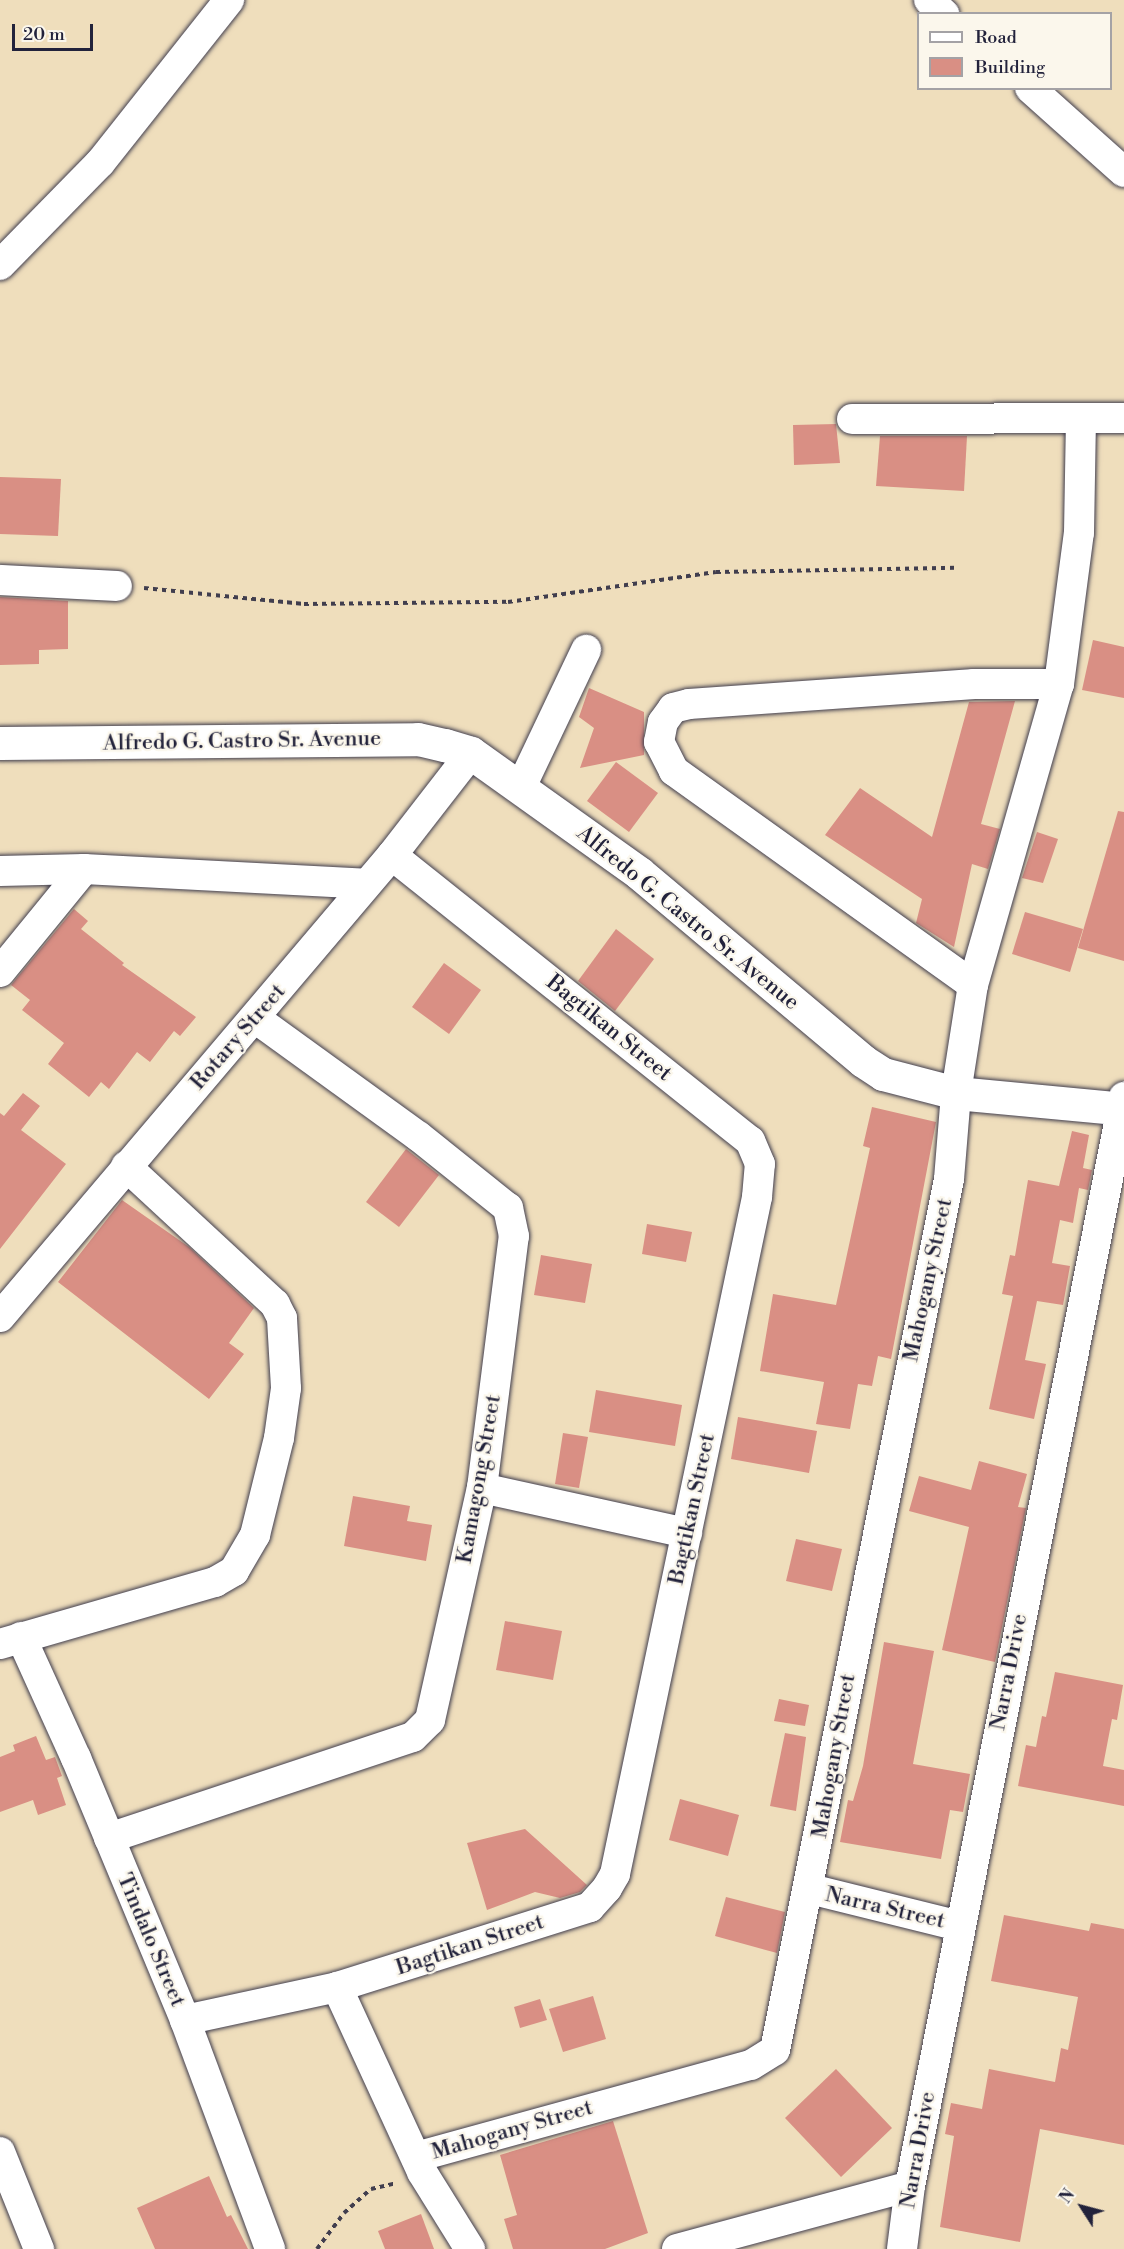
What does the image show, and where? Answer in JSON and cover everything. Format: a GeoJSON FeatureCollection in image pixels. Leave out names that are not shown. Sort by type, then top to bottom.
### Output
{"type":"FeatureCollection","features":[{"type":"Feature","properties":{"kind":"street"},"geometry":{"type":"LineString","coordinates":[[0,266],[100,163],[228,0]]}},
{"type":"Feature","properties":{"kind":"street"},"geometry":{"type":"LineString","coordinates":[[929,0],[942,12]]}},
{"type":"Feature","properties":{"kind":"street"},"geometry":{"type":"LineString","coordinates":[[1032,90],[1124,172]]}},
{"type":"Feature","properties":{"kind":"street"},"geometry":{"type":"LineString","coordinates":[[852,419],[1081,420],[1124,418]]}},
{"type":"Feature","properties":{"kind":"street","name":"Mahogany Street"},"geometry":{"type":"LineString","coordinates":[[419,2165],[751,2065],[775,2050],[810,1889],[850,1664],[949,1179],[956,1093],[974,985],[1059,684],[1078,533],[1081,420]]}},
{"type":"Feature","properties":{"kind":"street"},"geometry":{"type":"LineString","coordinates":[[0,580],[117,586]]}},
{"type":"Feature","properties":{"kind":"street"},"geometry":{"type":"LineString","coordinates":[[521,787],[586,650]]}},
{"type":"Feature","properties":{"kind":"street"},"geometry":{"type":"LineString","coordinates":[[974,985],[674,771],[659,742],[663,722],[673,708],[689,704],[974,684],[1059,684]]}},
{"type":"Feature","properties":{"kind":"street","name":"Alfredo G. Castro Sr. Avenue"},"geometry":{"type":"LineString","coordinates":[[0,743],[418,739],[471,753],[639,873],[863,1061],[883,1074],[956,1093],[1123,1105]]}},
{"type":"Feature","properties":{"kind":"street","name":"Rotary Street"},"geometry":{"type":"LineString","coordinates":[[0,1317],[392,855],[471,753]]}},
{"type":"Feature","properties":{"kind":"street","name":"Bagtikan Street"},"geometry":{"type":"LineString","coordinates":[[185,2020],[337,1987],[590,1907],[607,1888],[615,1874],[757,1197],[760,1164],[756,1150],[392,855]]}},
{"type":"Feature","properties":{"kind":"street"},"geometry":{"type":"LineString","coordinates":[[0,871],[84,869],[366,884]]}},
{"type":"Feature","properties":{"kind":"street"},"geometry":{"type":"LineString","coordinates":[[0,972],[84,869]]}},
{"type":"Feature","properties":{"kind":"street","name":"Kamagong Street"},"geometry":{"type":"LineString","coordinates":[[108,1838],[413,1737],[430,1720],[482,1488],[514,1236],[515,1224],[508,1208],[418,1136],[255,1018]]}},
{"type":"Feature","properties":{"kind":"street","name":"Narra Drive"},"geometry":{"type":"LineString","coordinates":[[902,2249],[910,2186],[960,1926],[1123,1105]]}},
{"type":"Feature","properties":{"kind":"street"},"geometry":{"type":"LineString","coordinates":[[10,1640],[215,1582],[234,1571],[255,1535],[279,1438],[286,1388],[285,1338],[275,1304],[126,1166]]}},
{"type":"Feature","properties":{"kind":"street"},"geometry":{"type":"LineString","coordinates":[[482,1488],[687,1533]]}},
{"type":"Feature","properties":{"kind":"street","name":"Tindalo Street"},"geometry":{"type":"LineString","coordinates":[[10,1640],[108,1838],[185,2020],[270,2249]]}},
{"type":"Feature","properties":{"kind":"street","name":"Narra Street"},"geometry":{"type":"LineString","coordinates":[[810,1889],[960,1926]]}},
{"type":"Feature","properties":{"kind":"street"},"geometry":{"type":"LineString","coordinates":[[337,1987],[419,2165],[470,2249]]}},
{"type":"Feature","properties":{"kind":"street"},"geometry":{"type":"LineString","coordinates":[[0,2152],[39,2249]]}},
{"type":"Feature","properties":{"kind":"street"},"geometry":{"type":"LineString","coordinates":[[677,2249],[910,2186]]}},
{"type":"Feature","properties":{"kind":"path"},"geometry":{"type":"LineString","coordinates":[[117,586],[304,604],[508,602],[716,572],[956,568]]}},
{"type":"Feature","properties":{"kind":"path"},"geometry":{"type":"LineString","coordinates":[[317,2249],[344,2213],[371,2189],[419,2165]]}},
{"type":"Feature","properties":{"kind":"building"},"geometry":{"type":"Polygon","coordinates":[[[836,424],[840,463],[794,465],[793,425],[836,424]]]}},
{"type":"Feature","properties":{"kind":"building"},"geometry":{"type":"Polygon","coordinates":[[[880,436],[967,436],[964,491],[876,486],[880,436]]]}},
{"type":"Feature","properties":{"kind":"building"},"geometry":{"type":"Polygon","coordinates":[[[0,477],[61,479],[58,536],[0,534],[0,477]]]}},
{"type":"Feature","properties":{"kind":"building"},"geometry":{"type":"Polygon","coordinates":[[[0,597],[68,601],[68,649],[39,650],[39,664],[0,665],[0,597]]]}},
{"type":"Feature","properties":{"kind":"building"},"geometry":{"type":"Polygon","coordinates":[[[1093,640],[1124,647],[1124,698],[1082,690],[1093,640]]]}},
{"type":"Feature","properties":{"kind":"building"},"geometry":{"type":"Polygon","coordinates":[[[589,688],[644,712],[644,755],[580,768],[594,728],[579,717],[589,688]]]}},
{"type":"Feature","properties":{"kind":"building"},"geometry":{"type":"Polygon","coordinates":[[[1015,701],[981,824],[1000,829],[988,869],[972,864],[954,947],[916,923],[922,899],[825,835],[860,788],[932,837],[969,702],[1015,701]]]}},
{"type":"Feature","properties":{"kind":"building"},"geometry":{"type":"Polygon","coordinates":[[[616,762],[658,793],[629,832],[587,801],[616,762]]]}},
{"type":"Feature","properties":{"kind":"building"},"geometry":{"type":"Polygon","coordinates":[[[1118,811],[1124,812],[1124,961],[1078,948],[1118,811]]]}},
{"type":"Feature","properties":{"kind":"building"},"geometry":{"type":"Polygon","coordinates":[[[1037,832],[1058,839],[1043,883],[1022,878],[1037,832]]]}},
{"type":"Feature","properties":{"kind":"building"},"geometry":{"type":"Polygon","coordinates":[[[74,909],[88,921],[81,929],[124,963],[122,965],[196,1017],[180,1036],[174,1031],[150,1062],[137,1052],[109,1089],[101,1082],[89,1097],[48,1064],[64,1043],[22,1010],[30,1000],[11,985],[74,909]]]}},
{"type":"Feature","properties":{"kind":"building"},"geometry":{"type":"Polygon","coordinates":[[[1025,912],[1083,929],[1070,972],[1012,954],[1025,912]]]}},
{"type":"Feature","properties":{"kind":"building"},"geometry":{"type":"Polygon","coordinates":[[[616,929],[654,959],[615,1011],[578,981],[616,929]]]}},
{"type":"Feature","properties":{"kind":"building"},"geometry":{"type":"Polygon","coordinates":[[[444,963],[481,990],[449,1034],[412,1007],[444,963]]]}},
{"type":"Feature","properties":{"kind":"building"},"geometry":{"type":"Polygon","coordinates":[[[23,1093],[40,1106],[21,1130],[66,1164],[0,1249],[0,1113],[4,1116],[23,1093]]]}},
{"type":"Feature","properties":{"kind":"building"},"geometry":{"type":"Polygon","coordinates":[[[872,1107],[936,1122],[891,1359],[878,1356],[872,1386],[858,1384],[850,1429],[816,1424],[824,1382],[760,1371],[773,1294],[836,1305],[870,1148],[863,1146],[872,1107]]]}},
{"type":"Feature","properties":{"kind":"building"},"geometry":{"type":"Polygon","coordinates":[[[1072,1131],[1089,1135],[1083,1168],[1092,1170],[1088,1190],[1079,1188],[1073,1223],[1060,1220],[1052,1263],[1070,1266],[1063,1305],[1037,1301],[1025,1360],[1046,1364],[1034,1419],[989,1409],[1013,1296],[1002,1294],[1010,1255],[1015,1256],[1028,1180],[1059,1186],[1072,1131]]]}},
{"type":"Feature","properties":{"kind":"building"},"geometry":{"type":"Polygon","coordinates":[[[406,1149],[439,1175],[399,1227],[366,1202],[406,1149]]]}},
{"type":"Feature","properties":{"kind":"building"},"geometry":{"type":"Polygon","coordinates":[[[122,1200],[189,1247],[254,1308],[229,1343],[244,1354],[209,1399],[58,1282],[122,1200]]]}},
{"type":"Feature","properties":{"kind":"building"},"geometry":{"type":"Polygon","coordinates":[[[647,1224],[692,1232],[686,1262],[642,1254],[647,1224]]]}},
{"type":"Feature","properties":{"kind":"building"},"geometry":{"type":"Polygon","coordinates":[[[541,1255],[592,1264],[585,1303],[534,1295],[541,1255]]]}},
{"type":"Feature","properties":{"kind":"building"},"geometry":{"type":"Polygon","coordinates":[[[596,1390],[682,1405],[675,1446],[589,1432],[596,1390]]]}},
{"type":"Feature","properties":{"kind":"building"},"geometry":{"type":"Polygon","coordinates":[[[738,1417],[817,1431],[809,1473],[731,1459],[738,1417]]]}},
{"type":"Feature","properties":{"kind":"building"},"geometry":{"type":"Polygon","coordinates":[[[563,1433],[588,1437],[579,1488],[555,1484],[563,1433]]]}},
{"type":"Feature","properties":{"kind":"building"},"geometry":{"type":"Polygon","coordinates":[[[979,1461],[1027,1474],[1018,1507],[1026,1508],[995,1662],[942,1650],[969,1527],[909,1511],[919,1476],[971,1490],[979,1461]]]}},
{"type":"Feature","properties":{"kind":"building"},"geometry":{"type":"Polygon","coordinates":[[[353,1496],[410,1506],[407,1521],[432,1525],[426,1561],[344,1546],[353,1496]]]}},
{"type":"Feature","properties":{"kind":"building"},"geometry":{"type":"Polygon","coordinates":[[[796,1539],[842,1549],[832,1591],[786,1581],[796,1539]]]}},
{"type":"Feature","properties":{"kind":"building"},"geometry":{"type":"Polygon","coordinates":[[[505,1621],[562,1631],[553,1680],[496,1670],[505,1621]]]}},
{"type":"Feature","properties":{"kind":"building"},"geometry":{"type":"Polygon","coordinates":[[[884,1642],[934,1651],[913,1764],[970,1774],[963,1812],[950,1810],[941,1859],[840,1842],[848,1800],[853,1801],[863,1766],[884,1642]]]}},
{"type":"Feature","properties":{"kind":"building"},"geometry":{"type":"Polygon","coordinates":[[[1055,1672],[1123,1685],[1117,1720],[1112,1719],[1103,1766],[1124,1770],[1124,1806],[1018,1786],[1026,1745],[1036,1747],[1042,1716],[1046,1717],[1055,1672]]]}},
{"type":"Feature","properties":{"kind":"building"},"geometry":{"type":"Polygon","coordinates":[[[779,1699],[809,1705],[805,1726],[774,1721],[779,1699]]]}},
{"type":"Feature","properties":{"kind":"building"},"geometry":{"type":"Polygon","coordinates":[[[785,1733],[806,1737],[796,1811],[770,1806],[785,1733]]]}},
{"type":"Feature","properties":{"kind":"building"},"geometry":{"type":"Polygon","coordinates":[[[36,1736],[46,1760],[55,1757],[62,1776],[57,1778],[66,1805],[38,1815],[33,1800],[0,1812],[0,1757],[15,1751],[13,1745],[36,1736]]]}},
{"type":"Feature","properties":{"kind":"building"},"geometry":{"type":"Polygon","coordinates":[[[680,1799],[739,1815],[728,1856],[669,1840],[680,1799]]]}},
{"type":"Feature","properties":{"kind":"building"},"geometry":{"type":"Polygon","coordinates":[[[525,1829],[587,1885],[580,1892],[560,1898],[535,1892],[487,1910],[467,1843],[525,1829]]]}},
{"type":"Feature","properties":{"kind":"building"},"geometry":{"type":"Polygon","coordinates":[[[726,1897],[785,1912],[777,1953],[715,1936],[726,1897]]]}},
{"type":"Feature","properties":{"kind":"building"},"geometry":{"type":"Polygon","coordinates":[[[1004,1915],[1089,1931],[1091,1923],[1124,1929],[1124,2145],[1040,2129],[1020,2242],[940,2227],[954,2136],[945,2134],[951,2103],[982,2109],[989,2069],[1055,2082],[1061,2048],[1068,2050],[1078,1997],[991,1981],[1004,1915]]]}},
{"type":"Feature","properties":{"kind":"building"},"geometry":{"type":"Polygon","coordinates":[[[593,1996],[606,2039],[563,2052],[549,2009],[593,1996]]]}},
{"type":"Feature","properties":{"kind":"building"},"geometry":{"type":"Polygon","coordinates":[[[540,1999],[547,2020],[520,2028],[514,2007],[540,1999]]]}},
{"type":"Feature","properties":{"kind":"building"},"geometry":{"type":"Polygon","coordinates":[[[836,2069],[892,2128],[841,2177],[785,2118],[836,2069]]]}},
{"type":"Feature","properties":{"kind":"building"},"geometry":{"type":"Polygon","coordinates":[[[613,2121],[648,2233],[605,2249],[513,2249],[504,2219],[517,2215],[500,2155],[613,2121]]]}},
{"type":"Feature","properties":{"kind":"building"},"geometry":{"type":"Polygon","coordinates":[[[209,2176],[227,2217],[231,2215],[248,2249],[155,2249],[137,2208],[209,2176]]]}},
{"type":"Feature","properties":{"kind":"building"},"geometry":{"type":"Polygon","coordinates":[[[421,2214],[434,2249],[385,2249],[378,2231],[421,2214]]]}}]}
